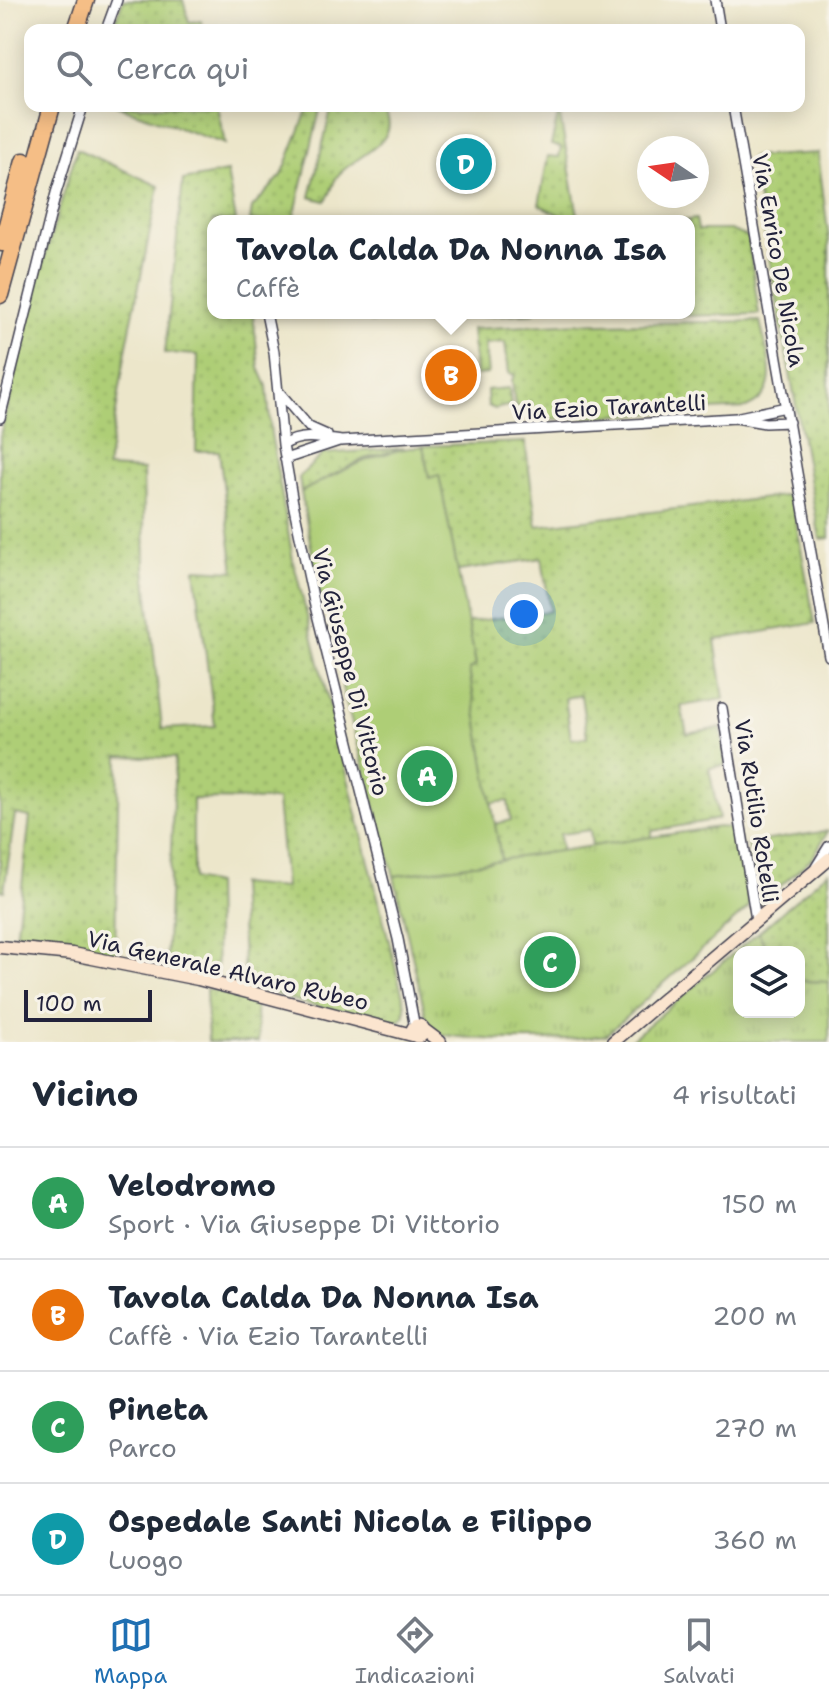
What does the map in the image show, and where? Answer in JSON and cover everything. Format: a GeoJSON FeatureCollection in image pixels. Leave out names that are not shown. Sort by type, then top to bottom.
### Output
{"type":"FeatureCollection","features":[{"type":"Feature","properties":{"kind":"highway"},"geometry":{"type":"LineString","coordinates":[[66,24],[74,0]]}},
{"type":"Feature","properties":{"kind":"highway"},"geometry":{"type":"LineString","coordinates":[[78,24],[86,0]]}},
{"type":"Feature","properties":{"kind":"highway"},"geometry":{"type":"LineString","coordinates":[[0,250],[38,112]]}},
{"type":"Feature","properties":{"kind":"highway"},"geometry":{"type":"LineString","coordinates":[[0,295],[50,112]]}},
{"type":"Feature","properties":{"kind":"street"},"geometry":{"type":"LineString","coordinates":[[108,24],[117,0]]}},
{"type":"Feature","properties":{"kind":"street"},"geometry":{"type":"LineString","coordinates":[[715,0],[719,24]]}},
{"type":"Feature","properties":{"kind":"street"},"geometry":{"type":"LineString","coordinates":[[0,418],[56,193],[81,112]]}},
{"type":"Feature","properties":{"kind":"street","name":"Via Enrico De Nicola"},"geometry":{"type":"LineString","coordinates":[[734,112],[829,656]]}},
{"type":"Feature","properties":{"kind":"street","name":"Via Giuseppe Di Vittorio"},"geometry":{"type":"LineString","coordinates":[[268,319],[285,459],[314,602],[419,1031]]}},
{"type":"Feature","properties":{"kind":"street"},"geometry":{"type":"LineString","coordinates":[[278,390],[309,427],[341,441]]}},
{"type":"Feature","properties":{"kind":"street"},"geometry":{"type":"LineString","coordinates":[[736,418],[786,407]]}},
{"type":"Feature","properties":{"kind":"street"},"geometry":{"type":"LineString","coordinates":[[736,418],[765,423],[789,422]]}},
{"type":"Feature","properties":{"kind":"street","name":"Via Ezio Tarantelli"},"geometry":{"type":"LineString","coordinates":[[341,441],[736,418]]}},
{"type":"Feature","properties":{"kind":"street"},"geometry":{"type":"LineString","coordinates":[[283,445],[293,439],[314,437],[341,441]]}},
{"type":"Feature","properties":{"kind":"street"},"geometry":{"type":"LineString","coordinates":[[285,459],[341,441]]}},
{"type":"Feature","properties":{"kind":"street","name":"Via Rutilio Rotelli"},"geometry":{"type":"LineString","coordinates":[[722,708],[756,920]]}},
{"type":"Feature","properties":{"kind":"street"},"geometry":{"type":"LineString","coordinates":[[814,870],[829,846]]}},
{"type":"Feature","properties":{"kind":"street"},"geometry":{"type":"LineString","coordinates":[[613,1042],[829,859]]}},
{"type":"Feature","properties":{"kind":"street","name":"Via Generale Alvaro Rubeo"},"geometry":{"type":"LineString","coordinates":[[0,947],[72,954],[198,979],[398,1032],[419,1031]]}},
{"type":"Feature","properties":{"kind":"street"},"geometry":{"type":"LineString","coordinates":[[419,1031],[440,1042]]}},
{"type":"Feature","properties":{"kind":"green space"},"geometry":{"type":"Polygon","coordinates":[[[123,0],[183,0],[189,22],[201,21],[202,24],[114,24],[123,0]]]}},
{"type":"Feature","properties":{"kind":"green space"},"geometry":{"type":"Polygon","coordinates":[[[134,112],[218,112],[225,144],[134,112]]]}},
{"type":"Feature","properties":{"kind":"green space"},"geometry":{"type":"Polygon","coordinates":[[[307,112],[320,112],[294,215],[251,215],[252,208],[282,175],[307,112]]]}},
{"type":"Feature","properties":{"kind":"green space"},"geometry":{"type":"Polygon","coordinates":[[[384,112],[388,129],[375,147],[336,178],[325,201],[310,197],[330,114],[384,112]]]}},
{"type":"Feature","properties":{"kind":"green space"},"geometry":{"type":"Polygon","coordinates":[[[559,112],[578,215],[560,215],[539,205],[548,156],[559,157],[561,147],[551,145],[559,112]]]}},
{"type":"Feature","properties":{"kind":"green space"},"geometry":{"type":"Polygon","coordinates":[[[77,149],[159,186],[126,350],[107,468],[143,470],[145,568],[162,729],[215,726],[195,569],[234,571],[219,451],[196,451],[198,355],[165,353],[183,180],[227,172],[235,215],[207,215],[207,319],[254,319],[259,368],[267,386],[271,434],[293,560],[405,1005],[405,1015],[397,1022],[384,1025],[290,999],[244,982],[239,884],[285,888],[277,800],[193,799],[193,879],[215,884],[217,978],[166,966],[175,758],[119,756],[115,955],[16,938],[30,817],[15,814],[4,891],[0,890],[0,436],[38,280],[77,149]]]}},
{"type":"Feature","properties":{"kind":"green space"},"geometry":{"type":"Polygon","coordinates":[[[818,153],[829,240],[829,538],[820,539],[751,157],[818,153]]]}},
{"type":"Feature","properties":{"kind":"green space"},"geometry":{"type":"Polygon","coordinates":[[[695,219],[698,230],[730,230],[748,237],[759,314],[695,316],[695,219]]]}},
{"type":"Feature","properties":{"kind":"green space"},"geometry":{"type":"Polygon","coordinates":[[[376,319],[426,319],[372,322],[376,319]]]}},
{"type":"Feature","properties":{"kind":"green space"},"geometry":{"type":"Polygon","coordinates":[[[760,321],[770,370],[769,382],[758,401],[746,408],[533,420],[530,400],[530,407],[515,407],[512,380],[515,375],[509,373],[505,342],[485,344],[488,374],[476,375],[472,329],[596,322],[760,321]]]}},
{"type":"Feature","properties":{"kind":"green space"},"geometry":{"type":"Polygon","coordinates":[[[509,388],[511,405],[495,409],[488,406],[487,390],[509,388]]]}},
{"type":"Feature","properties":{"kind":"green space"},"geometry":{"type":"Polygon","coordinates":[[[525,442],[537,526],[791,495],[815,623],[715,640],[724,699],[681,706],[687,734],[721,728],[726,765],[709,768],[719,819],[652,831],[652,837],[592,846],[590,830],[560,834],[561,851],[501,860],[495,824],[511,820],[508,801],[491,803],[469,670],[476,665],[468,622],[550,611],[542,558],[458,571],[439,476],[429,478],[423,446],[525,442]],[[581,695],[565,698],[571,739],[587,737],[581,695]]]}},
{"type":"Feature","properties":{"kind":"green space"},"geometry":{"type":"Polygon","coordinates":[[[423,446],[429,478],[439,475],[476,665],[469,670],[501,860],[394,876],[342,687],[348,681],[330,604],[320,595],[301,492],[375,457],[423,446]]]}},
{"type":"Feature","properties":{"kind":"green space"},"geometry":{"type":"Polygon","coordinates":[[[405,448],[364,459],[301,492],[299,477],[323,454],[405,448]]]}},
{"type":"Feature","properties":{"kind":"green space"},"geometry":{"type":"Polygon","coordinates":[[[718,827],[731,828],[740,840],[749,907],[606,1035],[520,1040],[434,1033],[426,1017],[394,876],[718,827]]]}},
{"type":"Feature","properties":{"kind":"green space"},"geometry":{"type":"Polygon","coordinates":[[[828,831],[813,857],[758,906],[748,843],[828,831]]]}},
{"type":"Feature","properties":{"kind":"green space"},"geometry":{"type":"Polygon","coordinates":[[[829,871],[829,982],[805,981],[805,946],[764,946],[759,932],[829,871]]]}},
{"type":"Feature","properties":{"kind":"green space"},"geometry":{"type":"Polygon","coordinates":[[[759,932],[764,946],[742,946],[759,932]]]}},
{"type":"Feature","properties":{"kind":"green space"},"geometry":{"type":"Polygon","coordinates":[[[733,954],[733,1018],[805,1018],[805,981],[829,982],[829,1042],[628,1042],[733,954]]]}},
{"type":"Feature","properties":{"kind":"green space"},"geometry":{"type":"Polygon","coordinates":[[[206,989],[255,999],[258,1042],[208,1042],[206,989]]]}},
{"type":"Feature","properties":{"kind":"place","name":"Ospedale Santi Nicola e Filippo"},"geometry":{"type":"Point","coordinates":[466,164]}},
{"type":"Feature","properties":{"kind":"place","name":"Tavola Calda Da Nonna Isa"},"geometry":{"type":"Point","coordinates":[451,375]}},
{"type":"Feature","properties":{"kind":"place","name":"Velodromo"},"geometry":{"type":"Point","coordinates":[427,776]}},
{"type":"Feature","properties":{"kind":"place","name":"Pineta"},"geometry":{"type":"Point","coordinates":[550,962]}}]}
